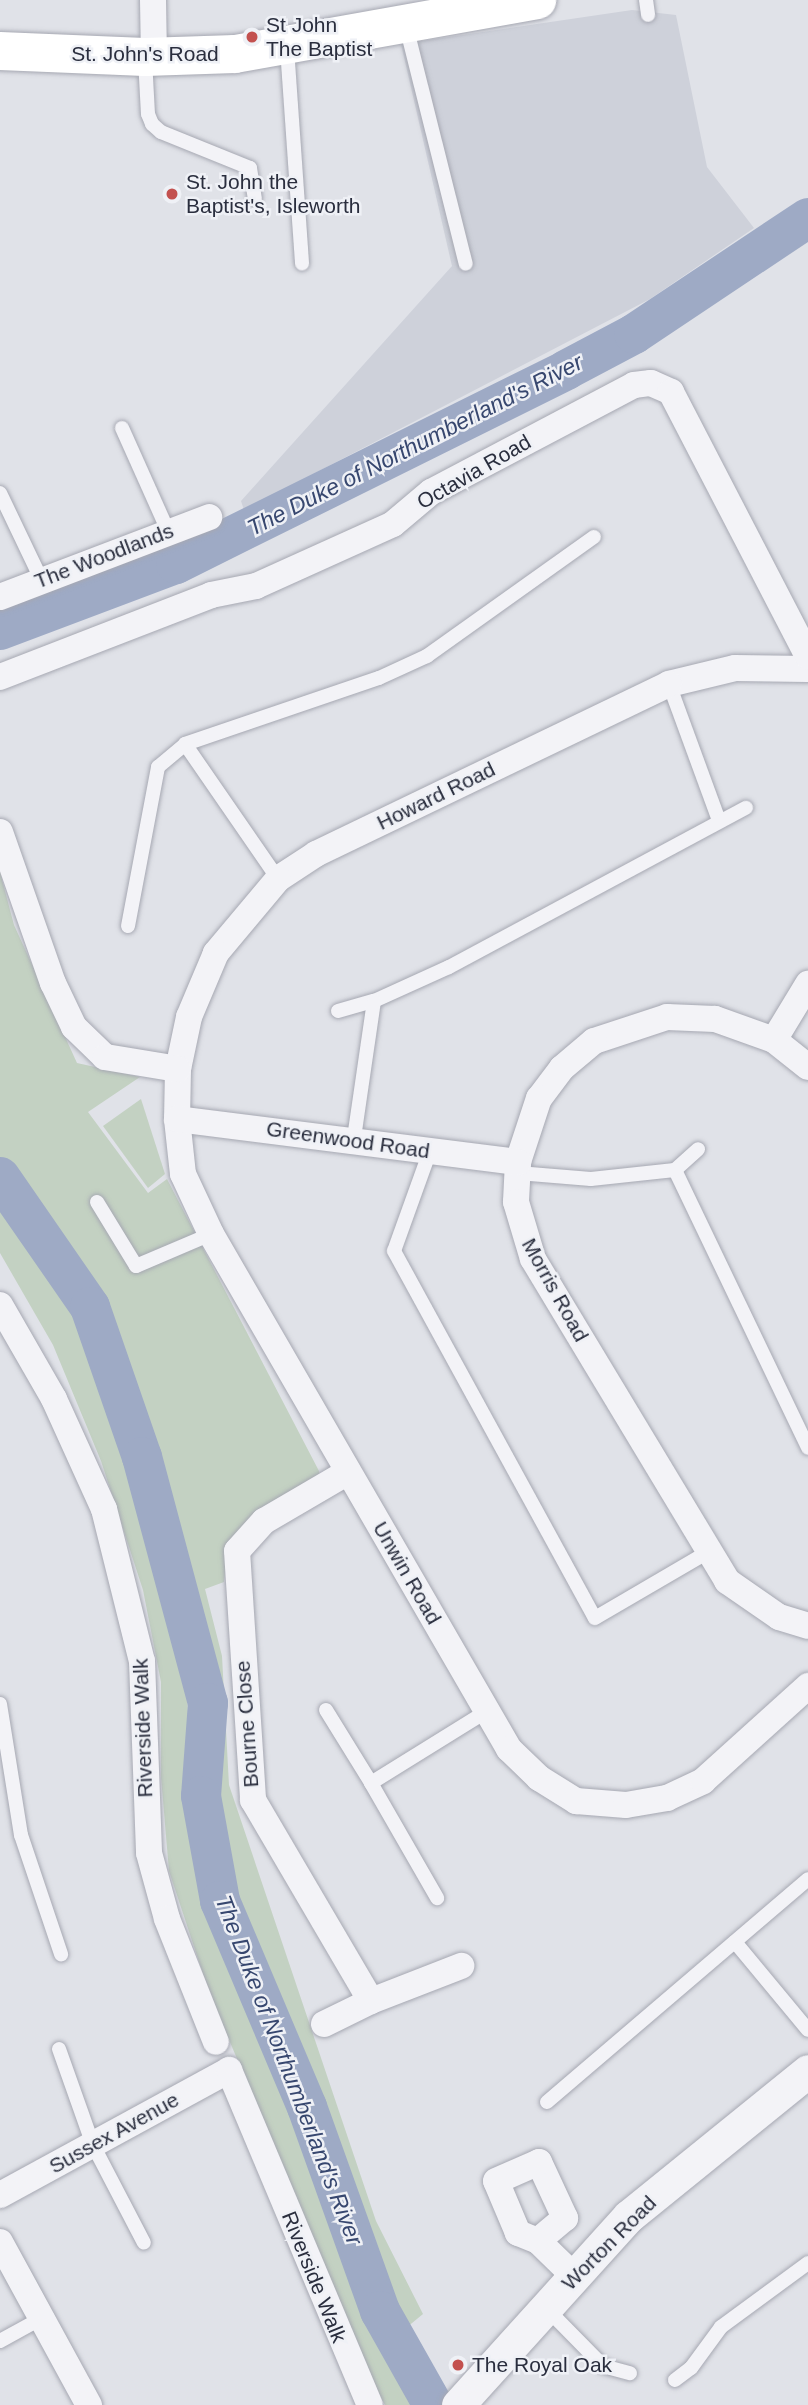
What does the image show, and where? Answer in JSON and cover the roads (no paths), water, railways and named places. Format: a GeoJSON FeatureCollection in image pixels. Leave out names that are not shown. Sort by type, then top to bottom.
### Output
{"type":"FeatureCollection","features":[{"type":"Feature","properties":{"kind":"main road","name":"St. John's Road"},"geometry":{"type":"LineString","coordinates":[[0,51],[150,57],[235,54],[405,26],[449,9],[537,0]]}},
{"type":"Feature","properties":{"kind":"street"},"geometry":{"type":"LineString","coordinates":[[150,57],[153,0]]}},
{"type":"Feature","properties":{"kind":"street","name":"Octavia Road"},"geometry":{"type":"LineString","coordinates":[[0,677],[211,596],[256,586],[393,524],[431,492],[634,384],[651,383],[671,393],[808,656]]}},
{"type":"Feature","properties":{"kind":"street","name":"The Woodlands"},"geometry":{"type":"LineString","coordinates":[[0,597],[41,579],[209,517]]}},
{"type":"Feature","properties":{"kind":"street","name":"Howard Road"},"geometry":{"type":"LineString","coordinates":[[178,1069],[189,1017],[216,953],[278,878],[316,854],[669,684],[735,668],[808,669]]}},
{"type":"Feature","properties":{"kind":"street"},"geometry":{"type":"LineString","coordinates":[[0,832],[53,982],[74,1027],[105,1057],[178,1069]]}},
{"type":"Feature","properties":{"kind":"street"},"geometry":{"type":"LineString","coordinates":[[774,1040],[808,984]]}},
{"type":"Feature","properties":{"kind":"street","name":"Morris Road"},"geometry":{"type":"LineString","coordinates":[[808,1067],[774,1040],[715,1019],[667,1017],[594,1041],[562,1068],[539,1098],[518,1167],[516,1202],[533,1259],[727,1581],[752,1602],[808,1626]]}},
{"type":"Feature","properties":{"kind":"street","name":"Unwin Road"},"geometry":{"type":"LineString","coordinates":[[178,1069],[177,1118],[183,1174],[211,1234],[509,1749],[538,1778],[576,1801],[626,1805],[667,1798],[703,1781],[808,1686]]}},
{"type":"Feature","properties":{"kind":"street","name":"Greenwood Road"},"geometry":{"type":"LineString","coordinates":[[177,1118],[354,1138],[518,1167]]}},
{"type":"Feature","properties":{"kind":"street","name":"Riverside Walk"},"geometry":{"type":"LineString","coordinates":[[3,1319],[54,1399],[104,1509],[142,1661],[149,1853],[167,1919],[216,2042]]}},
{"type":"Feature","properties":{"kind":"street","name":"Bourne Close"},"geometry":{"type":"LineString","coordinates":[[348,1472],[264,1521],[237,1551],[253,1800],[371,2001]]}},
{"type":"Feature","properties":{"kind":"street"},"geometry":{"type":"LineString","coordinates":[[324,2024],[371,2001],[460,1966]]}},
{"type":"Feature","properties":{"kind":"street","name":"Riverside Walk"},"geometry":{"type":"LineString","coordinates":[[229,2070],[370,2405]]}},
{"type":"Feature","properties":{"kind":"street","name":"Sussex Avenue"},"geometry":{"type":"LineString","coordinates":[[0,2195],[229,2070]]}},
{"type":"Feature","properties":{"kind":"street","name":"Worton Road"},"geometry":{"type":"LineString","coordinates":[[462,2404],[545,2307],[629,2216],[808,2071]]}},
{"type":"Feature","properties":{"kind":"street"},"geometry":{"type":"LineString","coordinates":[[538,2241],[574,2276]]}},
{"type":"Feature","properties":{"kind":"street"},"geometry":{"type":"LineString","coordinates":[[0,2242],[89,2405]]}},
{"type":"Feature","properties":{"kind":"lane"},"geometry":{"type":"LineString","coordinates":[[646,0],[648,15]]}},
{"type":"Feature","properties":{"kind":"lane"},"geometry":{"type":"LineString","coordinates":[[405,26],[466,264]]}},
{"type":"Feature","properties":{"kind":"lane"},"geometry":{"type":"LineString","coordinates":[[286,46],[302,263]]}},
{"type":"Feature","properties":{"kind":"lane"},"geometry":{"type":"LineString","coordinates":[[150,57],[148,114],[152,124],[161,132],[250,168],[256,199]]}},
{"type":"Feature","properties":{"kind":"lane"},"geometry":{"type":"LineString","coordinates":[[122,428],[168,531]]}},
{"type":"Feature","properties":{"kind":"lane"},"geometry":{"type":"LineString","coordinates":[[0,493],[41,579]]}},
{"type":"Feature","properties":{"kind":"lane"},"geometry":{"type":"LineString","coordinates":[[128,926],[158,767],[185,744],[379,678],[427,656],[594,537]]}},
{"type":"Feature","properties":{"kind":"lane"},"geometry":{"type":"LineString","coordinates":[[669,684],[719,821]]}},
{"type":"Feature","properties":{"kind":"lane"},"geometry":{"type":"LineString","coordinates":[[185,744],[278,878]]}},
{"type":"Feature","properties":{"kind":"lane"},"geometry":{"type":"LineString","coordinates":[[338,1011],[374,1001],[449,967],[746,808]]}},
{"type":"Feature","properties":{"kind":"lane"},"geometry":{"type":"LineString","coordinates":[[354,1138],[374,1001]]}},
{"type":"Feature","properties":{"kind":"lane"},"geometry":{"type":"LineString","coordinates":[[518,1167],[590,1179],[675,1170],[698,1149]]}},
{"type":"Feature","properties":{"kind":"lane"},"geometry":{"type":"LineString","coordinates":[[430,1151],[394,1251],[595,1618],[708,1552]]}},
{"type":"Feature","properties":{"kind":"lane"},"geometry":{"type":"LineString","coordinates":[[675,1170],[808,1448]]}},
{"type":"Feature","properties":{"kind":"lane"},"geometry":{"type":"LineString","coordinates":[[97,1202],[136,1266],[211,1234]]}},
{"type":"Feature","properties":{"kind":"lane"},"geometry":{"type":"LineString","coordinates":[[0,1704],[21,1836],[61,1954]]}},
{"type":"Feature","properties":{"kind":"lane"},"geometry":{"type":"LineString","coordinates":[[326,1710],[437,1898]]}},
{"type":"Feature","properties":{"kind":"lane"},"geometry":{"type":"LineString","coordinates":[[371,1783],[487,1711]]}},
{"type":"Feature","properties":{"kind":"lane"},"geometry":{"type":"LineString","coordinates":[[547,2102],[808,1879]]}},
{"type":"Feature","properties":{"kind":"lane"},"geometry":{"type":"LineString","coordinates":[[735,1942],[808,2029]]}},
{"type":"Feature","properties":{"kind":"lane"},"geometry":{"type":"LineString","coordinates":[[59,2049],[93,2145],[144,2243]]}},
{"type":"Feature","properties":{"kind":"lane"},"geometry":{"type":"LineString","coordinates":[[675,2380],[691,2368],[721,2328],[808,2263]]}},
{"type":"Feature","properties":{"kind":"lane"},"geometry":{"type":"LineString","coordinates":[[545,2307],[603,2366],[630,2373]]}},
{"type":"Feature","properties":{"kind":"lane"},"geometry":{"type":"LineString","coordinates":[[0,2341],[42,2318]]}},
{"type":"Feature","properties":{"kind":"waterway","name":"The Duke of Northumberland's River"},"geometry":{"type":"LineString","coordinates":[[0,630],[176,564],[566,370],[634,334],[808,218]]}},
{"type":"Feature","properties":{"kind":"waterway","name":"The Duke of Northumberland's River"},"geometry":{"type":"LineString","coordinates":[[0,1177],[90,1307],[142,1457],[208,1703],[201,1796],[220,1901],[307,2107],[380,2311],[433,2405]]}},
{"type":"Feature","properties":{"kind":"place","name":"St John The Baptist"},"geometry":{"type":"Point","coordinates":[252,37]}},
{"type":"Feature","properties":{"kind":"place","name":"St. John the Baptist's, Isleworth"},"geometry":{"type":"Point","coordinates":[172,194]}},
{"type":"Feature","properties":{"kind":"place","name":"The Royal Oak"},"geometry":{"type":"Point","coordinates":[458,2365]}}]}
